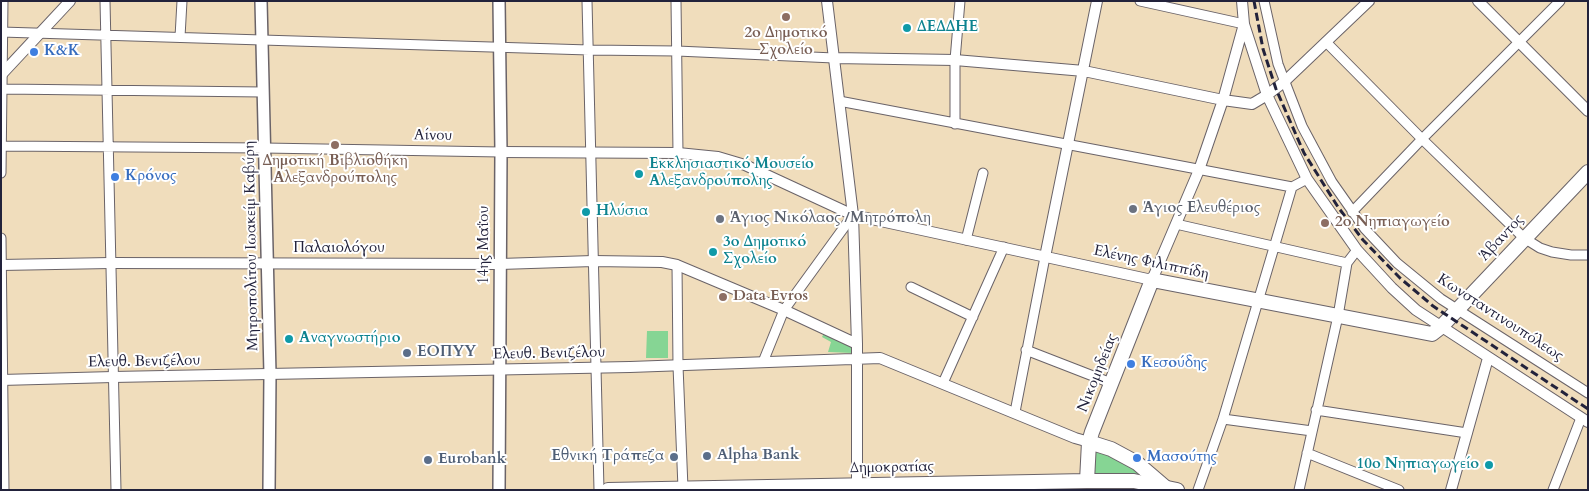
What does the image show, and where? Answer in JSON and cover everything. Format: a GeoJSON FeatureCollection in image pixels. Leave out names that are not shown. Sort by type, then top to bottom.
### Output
{"type":"FeatureCollection","features":[{"type":"Feature","properties":{"kind":"main road","name":"Μητροπολίτου Ιωακείμ Καβύρη"},"geometry":{"type":"LineString","coordinates":[[261,1],[270,374],[269,490]]}},
{"type":"Feature","properties":{"kind":"main road","name":"14ης Μαΐου"},"geometry":{"type":"LineString","coordinates":[[499,1],[501,152],[499,490]]}},
{"type":"Feature","properties":{"kind":"main road","name":"Άβαντος"},"geometry":{"type":"LineString","coordinates":[[1441,327],[1588,172]]}},
{"type":"Feature","properties":{"kind":"main road","name":"Ελένης Φιλιππίδη"},"geometry":{"type":"LineString","coordinates":[[1152,280],[1425,333],[1434,333],[1441,327]]}},
{"type":"Feature","properties":{"kind":"main road","name":"Νικομηδείας"},"geometry":{"type":"LineString","coordinates":[[1087,481],[1089,442],[1092,432],[1152,280]]}},
{"type":"Feature","properties":{"kind":"main road"},"geometry":{"type":"LineString","coordinates":[[1089,442],[1110,449],[1137,463],[1171,488]]}},
{"type":"Feature","properties":{"kind":"main road","name":"Δημοκρατίας"},"geometry":{"type":"LineString","coordinates":[[608,490],[1057,486],[1087,481],[1107,485],[1134,481],[1171,488]]}},
{"type":"Feature","properties":{"kind":"street"},"geometry":{"type":"LineString","coordinates":[[1,173],[3,1]]}},
{"type":"Feature","properties":{"kind":"street"},"geometry":{"type":"LineString","coordinates":[[2,74],[70,1]]}},
{"type":"Feature","properties":{"kind":"street"},"geometry":{"type":"LineString","coordinates":[[105,1],[116,490]]}},
{"type":"Feature","properties":{"kind":"street"},"geometry":{"type":"LineString","coordinates":[[180,37],[182,1]]}},
{"type":"Feature","properties":{"kind":"street"},"geometry":{"type":"LineString","coordinates":[[587,1],[600,490]]}},
{"type":"Feature","properties":{"kind":"street"},"geometry":{"type":"LineString","coordinates":[[676,1],[678,153]]}},
{"type":"Feature","properties":{"kind":"street"},"geometry":{"type":"LineString","coordinates":[[827,1],[853,215],[857,344],[857,487]]}},
{"type":"Feature","properties":{"kind":"street"},"geometry":{"type":"LineString","coordinates":[[955,124],[955,60],[960,1]]}},
{"type":"Feature","properties":{"kind":"street"},"geometry":{"type":"LineString","coordinates":[[1015,412],[1097,1]]}},
{"type":"Feature","properties":{"kind":"street"},"geometry":{"type":"LineString","coordinates":[[1140,1],[1244,24],[1223,100],[1199,170],[1152,280]]}},
{"type":"Feature","properties":{"kind":"street","name":"Κωνσταντινουπόλεως"},"geometry":{"type":"LineString","coordinates":[[1242,1],[1244,24],[1276,89],[1302,126],[1328,176],[1352,212],[1373,238],[1397,263],[1456,310],[1588,393]]}},
{"type":"Feature","properties":{"kind":"street","name":"Κωνσταντινουπόλεως"},"geometry":{"type":"LineString","coordinates":[[1264,1],[1274,52],[1276,89]]}},
{"type":"Feature","properties":{"kind":"street"},"geometry":{"type":"LineString","coordinates":[[2,32],[677,51],[834,58],[955,60],[1084,71],[1223,100],[1252,104],[1276,89],[1369,1]]}},
{"type":"Feature","properties":{"kind":"street"},"geometry":{"type":"LineString","coordinates":[[1478,1],[1588,111]]}},
{"type":"Feature","properties":{"kind":"street"},"geometry":{"type":"LineString","coordinates":[[1352,212],[1560,1]]}},
{"type":"Feature","properties":{"kind":"street"},"geometry":{"type":"LineString","coordinates":[[1326,42],[1524,238],[1540,248],[1552,252],[1588,255]]}},
{"type":"Feature","properties":{"kind":"street"},"geometry":{"type":"LineString","coordinates":[[3,89],[263,92]]}},
{"type":"Feature","properties":{"kind":"street"},"geometry":{"type":"LineString","coordinates":[[1276,89],[1307,179],[1357,250],[1402,298],[1416,310],[1584,420],[1553,490]]}},
{"type":"Feature","properties":{"kind":"street"},"geometry":{"type":"LineString","coordinates":[[839,101],[1292,187],[1307,179]]}},
{"type":"Feature","properties":{"kind":"street","name":"Αίνου"},"geometry":{"type":"LineString","coordinates":[[2,146],[678,153],[733,161],[772,176],[853,215]]}},
{"type":"Feature","properties":{"kind":"street"},"geometry":{"type":"LineString","coordinates":[[966,240],[983,173]]}},
{"type":"Feature","properties":{"kind":"street"},"geometry":{"type":"LineString","coordinates":[[1198,490],[1223,419],[1292,187]]}},
{"type":"Feature","properties":{"kind":"street"},"geometry":{"type":"LineString","coordinates":[[763,362],[784,310],[853,215]]}},
{"type":"Feature","properties":{"kind":"street","name":"Ελένης Φιλιππίδη"},"geometry":{"type":"LineString","coordinates":[[853,215],[1152,280]]}},
{"type":"Feature","properties":{"kind":"street"},"geometry":{"type":"LineString","coordinates":[[1176,224],[1347,263]]}},
{"type":"Feature","properties":{"kind":"street"},"geometry":{"type":"LineString","coordinates":[[1,238],[4,490]]}},
{"type":"Feature","properties":{"kind":"street"},"geometry":{"type":"LineString","coordinates":[[943,383],[1004,247]]}},
{"type":"Feature","properties":{"kind":"street"},"geometry":{"type":"LineString","coordinates":[[1299,490],[1338,316],[1347,263],[1357,250]]}},
{"type":"Feature","properties":{"kind":"street","name":"Παλαιολόγου"},"geometry":{"type":"LineString","coordinates":[[2,265],[110,263],[500,264],[655,261],[677,265],[784,310],[857,344]]}},
{"type":"Feature","properties":{"kind":"street"},"geometry":{"type":"LineString","coordinates":[[677,265],[678,366],[683,488]]}},
{"type":"Feature","properties":{"kind":"street"},"geometry":{"type":"LineString","coordinates":[[911,287],[973,317]]}},
{"type":"Feature","properties":{"kind":"street"},"geometry":{"type":"LineString","coordinates":[[1026,350],[1111,383]]}},
{"type":"Feature","properties":{"kind":"street","name":"Ελευθ. Βενιζέλου"},"geometry":{"type":"LineString","coordinates":[[2,380],[678,366],[884,358],[1075,438],[1089,442]]}},
{"type":"Feature","properties":{"kind":"street"},"geometry":{"type":"LineString","coordinates":[[1451,490],[1488,358]]}},
{"type":"Feature","properties":{"kind":"street"},"geometry":{"type":"LineString","coordinates":[[1316,410],[1467,433]]}},
{"type":"Feature","properties":{"kind":"street"},"geometry":{"type":"LineString","coordinates":[[1223,419],[1312,431]]}},
{"type":"Feature","properties":{"kind":"street"},"geometry":{"type":"LineString","coordinates":[[1307,453],[1399,490]]}},
{"type":"Feature","properties":{"kind":"green space"},"geometry":{"type":"Polygon","coordinates":[[[647,331],[668,331],[668,358],[646,358],[647,331]]]}},
{"type":"Feature","properties":{"kind":"green space"},"geometry":{"type":"Polygon","coordinates":[[[824,333],[853,346],[852,353],[828,352],[831,342],[822,337],[824,333]]]}},
{"type":"Feature","properties":{"kind":"green space"},"geometry":{"type":"Polygon","coordinates":[[[1095,449],[1110,453],[1154,482],[1092,476],[1095,449]]]}},
{"type":"Feature","properties":{"kind":"railway"},"geometry":{"type":"LineString","coordinates":[[1254,1],[1263,49],[1276,89],[1304,153],[1338,207],[1363,240],[1400,278],[1433,306],[1588,409]]}},
{"type":"Feature","properties":{"kind":"place","name":"2o Δημοτικό Σχολείο"},"geometry":{"type":"Point","coordinates":[786,17]}},
{"type":"Feature","properties":{"kind":"place","name":"ΔΕΔΔΗΕ"},"geometry":{"type":"Point","coordinates":[907,28]}},
{"type":"Feature","properties":{"kind":"place","name":"Κ&Κ"},"geometry":{"type":"Point","coordinates":[34,52]}},
{"type":"Feature","properties":{"kind":"place","name":"Δημοτική Βιβλιοθήκη Αλεξανδρούπολης"},"geometry":{"type":"Point","coordinates":[335,145]}},
{"type":"Feature","properties":{"kind":"place","name":"Εκκλησιαστικό Μουσείο Αλεξανδρούπολης"},"geometry":{"type":"Point","coordinates":[639,174]}},
{"type":"Feature","properties":{"kind":"place","name":"Κρόνος"},"geometry":{"type":"Point","coordinates":[115,177]}},
{"type":"Feature","properties":{"kind":"place","name":"Άγιος Ελευθέριος"},"geometry":{"type":"Point","coordinates":[1133,209]}},
{"type":"Feature","properties":{"kind":"place","name":"Ηλύσια"},"geometry":{"type":"Point","coordinates":[586,212]}},
{"type":"Feature","properties":{"kind":"place","name":"Άγιος Νικόλαος /Μητρόπολη"},"geometry":{"type":"Point","coordinates":[720,219]}},
{"type":"Feature","properties":{"kind":"place","name":"2ο Νηπιαγωγείο"},"geometry":{"type":"Point","coordinates":[1325,223]}},
{"type":"Feature","properties":{"kind":"place","name":"3ο Δημοτικό Σχολείο"},"geometry":{"type":"Point","coordinates":[713,252]}},
{"type":"Feature","properties":{"kind":"place","name":"Data Evros"},"geometry":{"type":"Point","coordinates":[723,297]}},
{"type":"Feature","properties":{"kind":"place","name":"Αναγνωστήριο"},"geometry":{"type":"Point","coordinates":[289,339]}},
{"type":"Feature","properties":{"kind":"place","name":"ΕΟΠΥΥ"},"geometry":{"type":"Point","coordinates":[407,353]}},
{"type":"Feature","properties":{"kind":"place","name":"Κεσούδης"},"geometry":{"type":"Point","coordinates":[1131,364]}},
{"type":"Feature","properties":{"kind":"place","name":"Alpha Bank"},"geometry":{"type":"Point","coordinates":[707,456]}},
{"type":"Feature","properties":{"kind":"place","name":"Εθνική Τράπεζα"},"geometry":{"type":"Point","coordinates":[674,457]}},
{"type":"Feature","properties":{"kind":"place","name":"Μασούτης"},"geometry":{"type":"Point","coordinates":[1137,458]}},
{"type":"Feature","properties":{"kind":"place","name":"Eurobank"},"geometry":{"type":"Point","coordinates":[428,460]}},
{"type":"Feature","properties":{"kind":"place","name":"10ο Νηπιαγωγείο"},"geometry":{"type":"Point","coordinates":[1489,465]}}]}
